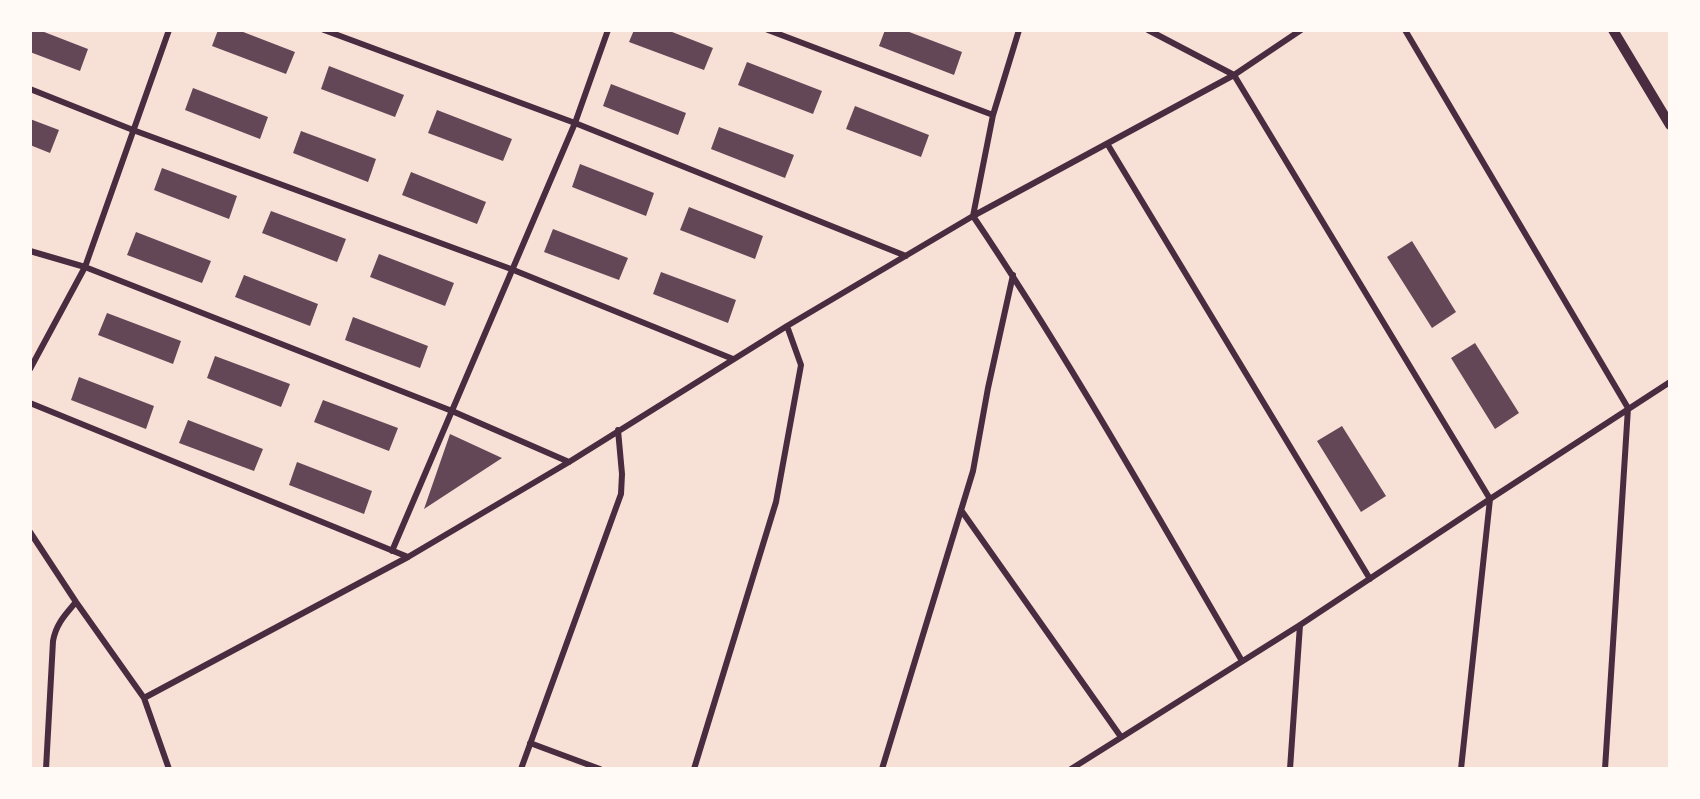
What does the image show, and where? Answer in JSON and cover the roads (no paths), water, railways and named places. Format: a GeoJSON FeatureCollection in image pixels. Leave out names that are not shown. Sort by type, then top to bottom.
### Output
{"type":"FeatureCollection","features":[{"type":"Feature","properties":{"kind":"street"},"geometry":{"type":"LineString","coordinates":[[30,369],[85,267],[169,30]]}},
{"type":"Feature","properties":{"kind":"street"},"geometry":{"type":"LineString","coordinates":[[324,30],[575,123],[906,256]]}},
{"type":"Feature","properties":{"kind":"street"},"geometry":{"type":"LineString","coordinates":[[392,551],[575,123],[609,30]]}},
{"type":"Feature","properties":{"kind":"street"},"geometry":{"type":"LineString","coordinates":[[768,30],[993,115]]}},
{"type":"Feature","properties":{"kind":"street"},"geometry":{"type":"LineString","coordinates":[[1019,30],[993,115],[974,216],[1063,355],[1242,661]]}},
{"type":"Feature","properties":{"kind":"street"},"geometry":{"type":"LineString","coordinates":[[1148,30],[1234,75],[1490,499],[1461,769]]}},
{"type":"Feature","properties":{"kind":"street"},"geometry":{"type":"LineString","coordinates":[[144,698],[408,557],[569,462],[787,326],[974,216],[1234,75],[1301,30]]}},
{"type":"Feature","properties":{"kind":"street"},"geometry":{"type":"LineString","coordinates":[[1405,30],[1628,408],[1605,769]]}},
{"type":"Feature","properties":{"kind":"street"},"geometry":{"type":"LineString","coordinates":[[1613,30],[1670,125]]}},
{"type":"Feature","properties":{"kind":"street"},"geometry":{"type":"LineString","coordinates":[[30,88],[133,130],[511,269],[733,359]]}},
{"type":"Feature","properties":{"kind":"street"},"geometry":{"type":"LineString","coordinates":[[1108,145],[1370,579]]}},
{"type":"Feature","properties":{"kind":"street"},"geometry":{"type":"LineString","coordinates":[[30,251],[85,267],[452,411],[569,462]]}},
{"type":"Feature","properties":{"kind":"street"},"geometry":{"type":"LineString","coordinates":[[882,769],[973,471],[988,388],[1013,275]]}},
{"type":"Feature","properties":{"kind":"street"},"geometry":{"type":"LineString","coordinates":[[694,769],[776,502],[801,365],[787,326]]}},
{"type":"Feature","properties":{"kind":"street"},"geometry":{"type":"LineString","coordinates":[[1071,769],[1300,626],[1670,381]]}},
{"type":"Feature","properties":{"kind":"street"},"geometry":{"type":"LineString","coordinates":[[30,403],[408,557]]}},
{"type":"Feature","properties":{"kind":"street"},"geometry":{"type":"LineString","coordinates":[[521,769],[621,494],[622,474],[618,430]]}},
{"type":"Feature","properties":{"kind":"street"},"geometry":{"type":"LineString","coordinates":[[961,510],[1121,737]]}},
{"type":"Feature","properties":{"kind":"street"},"geometry":{"type":"LineString","coordinates":[[30,532],[144,698],[169,769]]}},
{"type":"Feature","properties":{"kind":"street"},"geometry":{"type":"LineString","coordinates":[[46,769],[54,635],[60,620],[76,602]]}},
{"type":"Feature","properties":{"kind":"street"},"geometry":{"type":"LineString","coordinates":[[1290,769],[1300,626]]}},
{"type":"Feature","properties":{"kind":"street"},"geometry":{"type":"LineString","coordinates":[[530,743],[600,769]]}}]}
